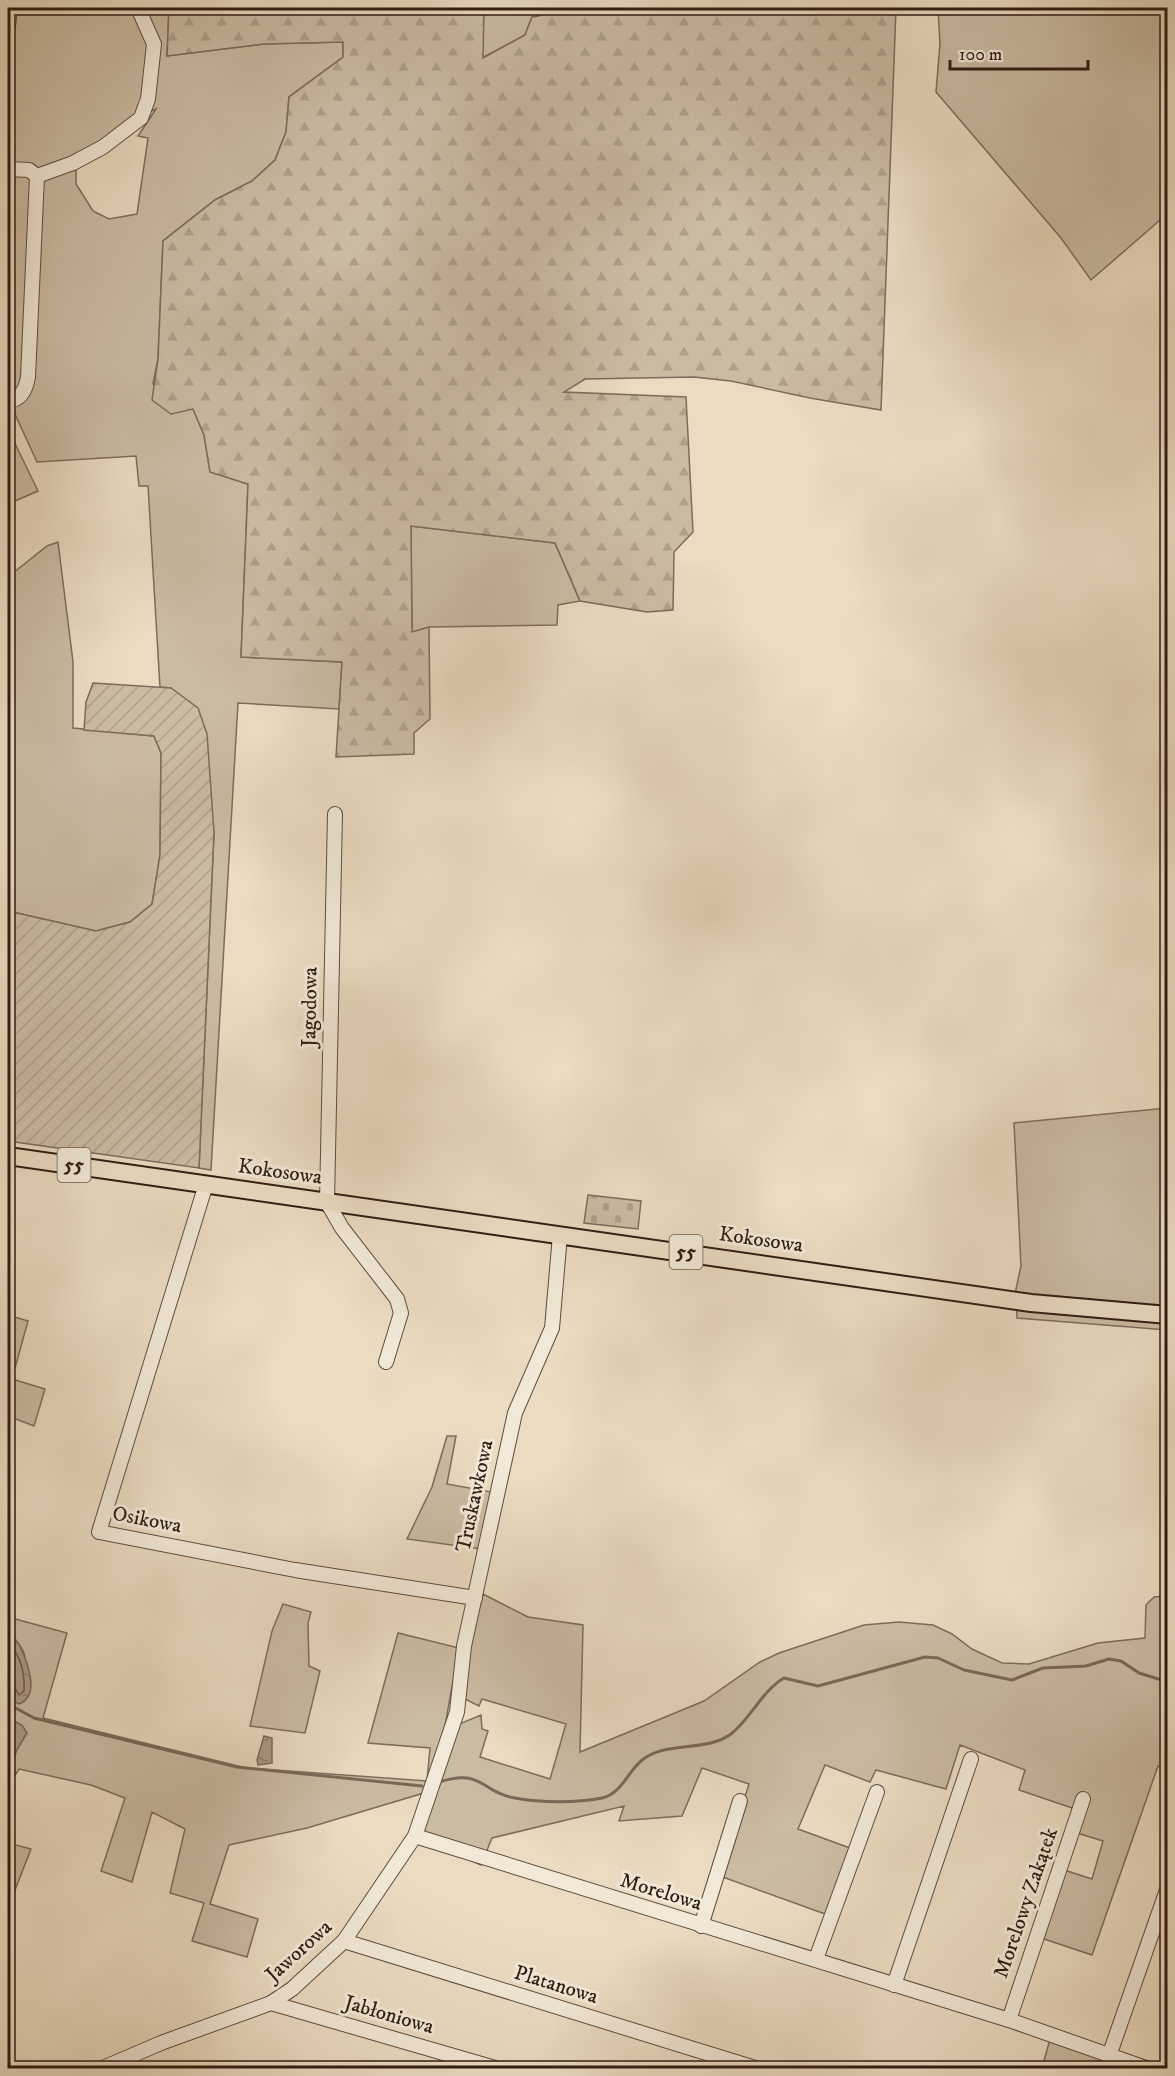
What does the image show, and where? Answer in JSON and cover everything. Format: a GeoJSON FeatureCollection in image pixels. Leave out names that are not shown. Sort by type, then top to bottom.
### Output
{"type":"FeatureCollection","features":[{"type":"Feature","properties":{"kind":"main road","name":"55"},"geometry":{"type":"LineString","coordinates":[[8,1156],[206,1184]]}},
{"type":"Feature","properties":{"kind":"main road","name":"Kokosowa"},"geometry":{"type":"LineString","coordinates":[[206,1184],[1031,1303],[1167,1315]]}},
{"type":"Feature","properties":{"kind":"street"},"geometry":{"type":"LineString","coordinates":[[37,176],[73,163],[103,147],[141,118],[148,99],[154,45],[138,8]]}},
{"type":"Feature","properties":{"kind":"street"},"geometry":{"type":"LineString","coordinates":[[8,169],[29,170],[37,176]]}},
{"type":"Feature","properties":{"kind":"street"},"geometry":{"type":"LineString","coordinates":[[8,406],[26,388],[28,377],[37,176]]}},
{"type":"Feature","properties":{"kind":"street","name":"Jagodowa"},"geometry":{"type":"LineString","coordinates":[[327,1202],[335,814]]}},
{"type":"Feature","properties":{"kind":"street","name":"Osikowa"},"geometry":{"type":"LineString","coordinates":[[206,1184],[99,1532],[295,1570],[475,1598]]}},
{"type":"Feature","properties":{"kind":"street"},"geometry":{"type":"LineString","coordinates":[[327,1202],[342,1228],[397,1299],[401,1313],[386,1362]]}},
{"type":"Feature","properties":{"kind":"street","name":"Truskawkowa"},"geometry":{"type":"LineString","coordinates":[[436,1770],[457,1712],[464,1646],[497,1485],[515,1413],[552,1328],[560,1235]]}},
{"type":"Feature","properties":{"kind":"street"},"geometry":{"type":"LineString","coordinates":[[894,1985],[971,1760]]}},
{"type":"Feature","properties":{"kind":"street","name":"Jaworowa"},"geometry":{"type":"LineString","coordinates":[[103,2068],[160,2043],[271,2003],[298,1984],[344,1941],[415,1836],[436,1770]]}},
{"type":"Feature","properties":{"kind":"street"},"geometry":{"type":"LineString","coordinates":[[816,1959],[877,1792]]}},
{"type":"Feature","properties":{"kind":"street","name":"Morelowy Zakątek"},"geometry":{"type":"LineString","coordinates":[[1009,2020],[1083,1799]]}},
{"type":"Feature","properties":{"kind":"street"},"geometry":{"type":"LineString","coordinates":[[701,1926],[740,1802]]}},
{"type":"Feature","properties":{"kind":"street","name":"Morelowa"},"geometry":{"type":"LineString","coordinates":[[415,1836],[1009,2020],[1146,2068]]}},
{"type":"Feature","properties":{"kind":"street"},"geometry":{"type":"LineString","coordinates":[[1109,2056],[1167,1887]]}},
{"type":"Feature","properties":{"kind":"street","name":"Platanowa"},"geometry":{"type":"LineString","coordinates":[[344,1941],[755,2068]]}},
{"type":"Feature","properties":{"kind":"street","name":"Jabłoniowa"},"geometry":{"type":"LineString","coordinates":[[271,2003],[495,2068]]}},
{"type":"Feature","properties":{"kind":"green space"},"geometry":{"type":"Polygon","coordinates":[[[8,8],[169,8],[167,56],[264,44],[343,42],[343,57],[289,97],[286,132],[275,160],[252,181],[215,200],[163,241],[158,359],[153,384],[193,409],[204,435],[210,472],[248,484],[241,657],[342,662],[339,709],[238,703],[211,1170],[199,1168],[214,832],[171,688],[160,687],[148,486],[139,486],[136,456],[37,462],[15,414],[13,402],[8,402],[8,8]],[[156,109],[135,118],[76,157],[76,184],[93,211],[109,219],[137,214],[148,138],[138,136],[156,109]]]}},
{"type":"Feature","properties":{"kind":"green space"},"geometry":{"type":"Polygon","coordinates":[[[169,8],[484,8],[483,58],[525,35],[532,17],[539,16],[543,8],[896,8],[881,410],[731,381],[694,377],[585,379],[564,392],[686,397],[693,532],[674,552],[673,610],[647,612],[580,601],[555,543],[411,526],[412,632],[429,627],[430,719],[414,733],[414,754],[336,757],[342,662],[241,657],[248,484],[210,472],[204,435],[193,409],[171,414],[152,400],[158,359],[163,241],[215,200],[252,181],[275,160],[286,132],[289,97],[343,57],[343,42],[264,44],[167,56],[169,8]]]}},
{"type":"Feature","properties":{"kind":"green space"},"geometry":{"type":"Polygon","coordinates":[[[484,8],[543,8],[540,16],[532,17],[525,35],[482,58],[484,8]]]}},
{"type":"Feature","properties":{"kind":"green space"},"geometry":{"type":"Polygon","coordinates":[[[938,8],[1167,8],[1167,214],[1091,280],[1061,238],[936,92],[940,44],[938,8]]]}},
{"type":"Feature","properties":{"kind":"green space"},"geometry":{"type":"Polygon","coordinates":[[[8,429],[38,491],[8,504],[8,429]]]}},
{"type":"Feature","properties":{"kind":"green space"},"geometry":{"type":"Polygon","coordinates":[[[411,526],[555,543],[580,601],[558,605],[557,625],[429,627],[412,633],[411,526]]]}},
{"type":"Feature","properties":{"kind":"green space"},"geometry":{"type":"Polygon","coordinates":[[[58,542],[73,662],[73,728],[154,736],[161,753],[160,855],[152,904],[130,922],[96,931],[8,911],[8,577],[47,546],[58,542]]]}},
{"type":"Feature","properties":{"kind":"green space"},"geometry":{"type":"Polygon","coordinates":[[[93,683],[171,688],[198,708],[207,734],[214,832],[199,1168],[8,1141],[8,911],[96,931],[130,922],[152,904],[160,855],[161,753],[154,736],[84,730],[86,702],[93,683]]]}},
{"type":"Feature","properties":{"kind":"green space"},"geometry":{"type":"Polygon","coordinates":[[[1167,1108],[1167,1330],[1017,1318],[1016,1289],[1021,1266],[1014,1123],[1167,1108]]]}},
{"type":"Feature","properties":{"kind":"green space"},"geometry":{"type":"Polygon","coordinates":[[[588,1195],[641,1201],[638,1229],[584,1223],[588,1195]]]}},
{"type":"Feature","properties":{"kind":"green space"},"geometry":{"type":"Polygon","coordinates":[[[8,1315],[28,1321],[12,1379],[45,1389],[34,1426],[8,1416],[8,1315]]]}},
{"type":"Feature","properties":{"kind":"green space"},"geometry":{"type":"Polygon","coordinates":[[[447,1436],[456,1436],[447,1484],[491,1492],[481,1549],[407,1539],[432,1487],[447,1436]]]}},
{"type":"Feature","properties":{"kind":"green space"},"geometry":{"type":"Polygon","coordinates":[[[483,1594],[528,1617],[583,1625],[580,1752],[704,1701],[760,1662],[779,1653],[864,1625],[899,1622],[933,1625],[952,1634],[972,1649],[1002,1663],[1029,1664],[1098,1643],[1145,1638],[1146,1605],[1154,1597],[1167,1596],[1167,1770],[1158,1766],[1092,1955],[1041,1938],[1064,1870],[1092,1879],[1103,1841],[1077,1833],[1084,1812],[1019,1790],[1025,1770],[960,1745],[946,1789],[876,1770],[870,1782],[825,1765],[798,1829],[850,1848],[825,1914],[720,1876],[749,1784],[702,1768],[682,1816],[619,1821],[624,1806],[492,1838],[481,1865],[438,1846],[412,1830],[424,1793],[307,1828],[229,1845],[210,1904],[258,1919],[247,1957],[192,1941],[204,1903],[170,1893],[185,1829],[152,1812],[132,1882],[101,1871],[125,1798],[91,1785],[19,1769],[8,1787],[8,1765],[16,1753],[15,1720],[8,1718],[8,1683],[14,1701],[25,1659],[13,1636],[8,1617],[67,1633],[43,1718],[246,1768],[427,1781],[430,1748],[368,1743],[398,1633],[459,1648],[441,1748],[459,1724],[481,1715],[482,1729],[488,1731],[480,1757],[550,1779],[566,1724],[482,1699],[479,1706],[465,1699],[468,1654],[483,1594]]]}},
{"type":"Feature","properties":{"kind":"green space"},"geometry":{"type":"Polygon","coordinates":[[[283,1604],[311,1612],[308,1623],[309,1666],[320,1671],[305,1733],[250,1726],[272,1631],[283,1604]]]}},
{"type":"Feature","properties":{"kind":"green space"},"geometry":{"type":"Polygon","coordinates":[[[8,1843],[31,1849],[8,1908],[8,1843]]]}},
{"type":"Feature","properties":{"kind":"green space"},"geometry":{"type":"Polygon","coordinates":[[[1052,2032],[1158,2064],[1168,2063],[1167,2068],[1042,2068],[1052,2032]]]}},
{"type":"Feature","properties":{"kind":"water"},"geometry":{"type":"Polygon","coordinates":[[[8,1630],[13,1640],[19,1644],[30,1676],[30,1693],[19,1704],[13,1701],[8,1683],[8,1630]]]}},
{"type":"Feature","properties":{"kind":"water"},"geometry":{"type":"Polygon","coordinates":[[[8,1718],[22,1725],[27,1733],[8,1765],[8,1718]]]}},
{"type":"Feature","properties":{"kind":"water"},"geometry":{"type":"Polygon","coordinates":[[[264,1736],[272,1738],[272,1763],[258,1765],[257,1760],[264,1736]]]}},
{"type":"Feature","properties":{"kind":"waterway"},"geometry":{"type":"LineString","coordinates":[[439,1782],[453,1778],[473,1779],[503,1795],[536,1801],[570,1802],[602,1798],[616,1791],[641,1760],[648,1756],[669,1749],[712,1743],[731,1734],[770,1690],[784,1678],[818,1686],[925,1657],[938,1658],[964,1670],[1012,1680],[1043,1668],[1086,1666],[1109,1659],[1121,1661],[1139,1673],[1168,1682]]}},
{"type":"Feature","properties":{"kind":"waterway"},"geometry":{"type":"LineString","coordinates":[[8,1696],[12,1706],[34,1718],[237,1767],[422,1786]]}}]}
